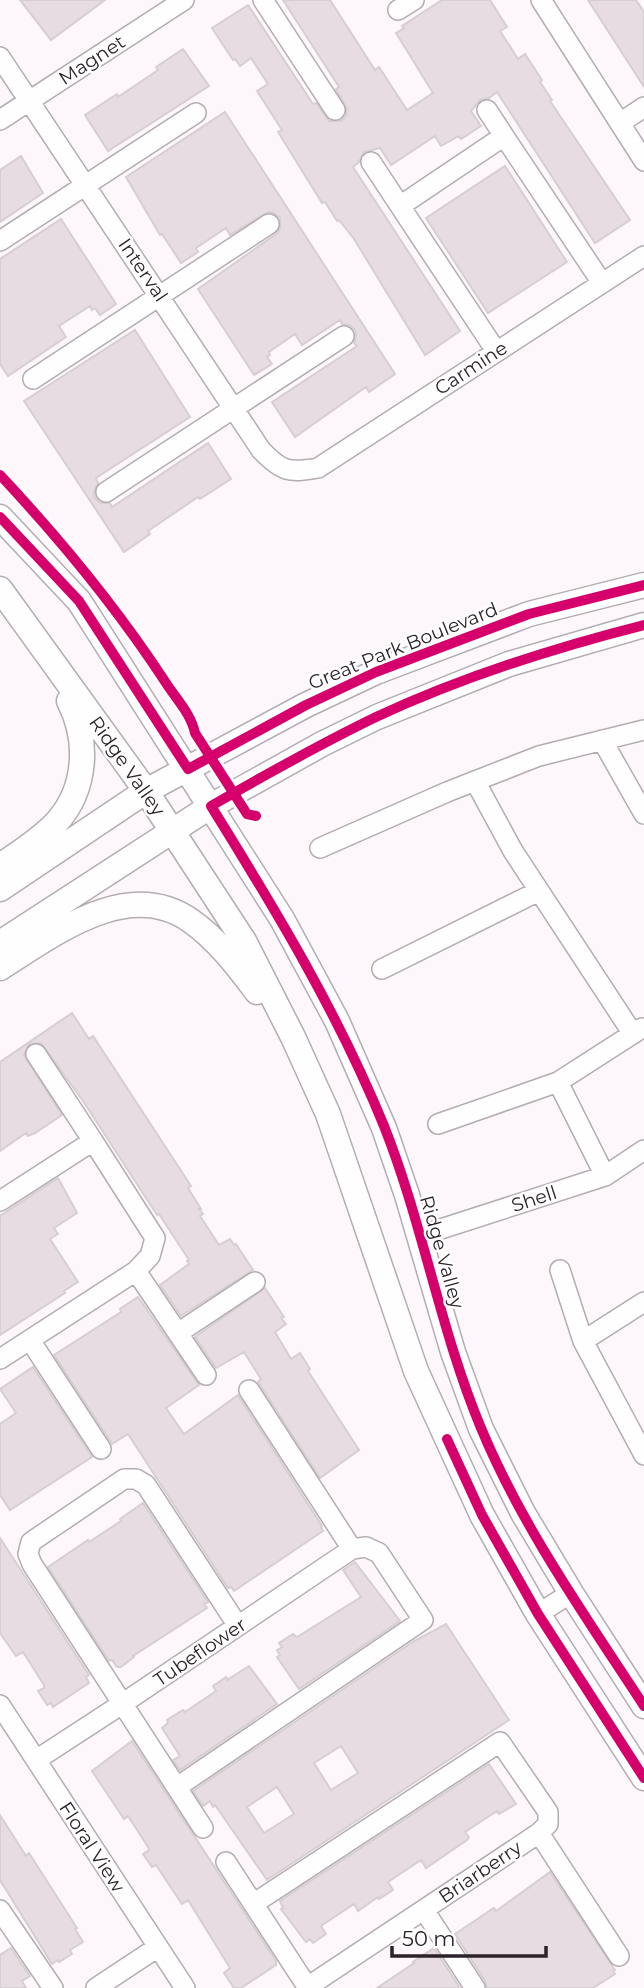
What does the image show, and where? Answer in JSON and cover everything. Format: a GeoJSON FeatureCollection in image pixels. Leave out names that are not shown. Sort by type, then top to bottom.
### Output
{"type":"FeatureCollection","features":[{"type":"Feature","properties":{"kind":"main road","name":"Ridge Valley"},"geometry":{"type":"LineString","coordinates":[[0,517],[79,601],[282,919],[337,1021],[384,1128],[453,1352],[481,1429],[523,1513],[644,1706]]}},
{"type":"Feature","properties":{"kind":"main road","name":"Great Park Boulevard"},"geometry":{"type":"LineString","coordinates":[[0,889],[146,791],[306,705],[376,672],[529,614],[644,585]]}},
{"type":"Feature","properties":{"kind":"main road","name":"Ridge Valley"},"geometry":{"type":"LineString","coordinates":[[0,589],[146,791],[244,941],[293,1037],[328,1114],[416,1371],[482,1515],[538,1614],[644,1778]]}},
{"type":"Feature","properties":{"kind":"main road"},"geometry":{"type":"LineString","coordinates":[[0,943],[211,806],[322,744],[377,717],[509,664],[644,625]]}},
{"type":"Feature","properties":{"kind":"main road"},"geometry":{"type":"LineString","coordinates":[[0,866],[55,823],[71,800],[83,750],[79,724],[34,635]]}},
{"type":"Feature","properties":{"kind":"main road"},"geometry":{"type":"LineString","coordinates":[[0,968],[62,929],[93,914],[129,905],[163,908],[191,922],[228,954],[293,1037]]}},
{"type":"Feature","properties":{"kind":"street","name":"Magnet"},"geometry":{"type":"LineString","coordinates":[[0,120],[184,0]]}},
{"type":"Feature","properties":{"kind":"street"},"geometry":{"type":"LineString","coordinates":[[263,0],[335,110]]}},
{"type":"Feature","properties":{"kind":"street"},"geometry":{"type":"LineString","coordinates":[[541,0],[644,161]]}},
{"type":"Feature","properties":{"kind":"street","name":"Interval"},"geometry":{"type":"LineString","coordinates":[[0,57],[261,450],[279,466],[296,472]]}},
{"type":"Feature","properties":{"kind":"street"},"geometry":{"type":"LineString","coordinates":[[620,123],[644,107]]}},
{"type":"Feature","properties":{"kind":"street"},"geometry":{"type":"LineString","coordinates":[[486,110],[602,283]]}},
{"type":"Feature","properties":{"kind":"street"},"geometry":{"type":"LineString","coordinates":[[0,241],[196,113]]}},
{"type":"Feature","properties":{"kind":"street"},"geometry":{"type":"LineString","coordinates":[[400,206],[504,136]]}},
{"type":"Feature","properties":{"kind":"street"},"geometry":{"type":"LineString","coordinates":[[371,162],[496,351]]}},
{"type":"Feature","properties":{"kind":"street"},"geometry":{"type":"LineString","coordinates":[[33,379],[268,224]]}},
{"type":"Feature","properties":{"kind":"street","name":"Carmine"},"geometry":{"type":"LineString","coordinates":[[296,472],[318,468],[644,256]]}},
{"type":"Feature","properties":{"kind":"street"},"geometry":{"type":"LineString","coordinates":[[106,492],[344,337]]}},
{"type":"Feature","properties":{"kind":"street"},"geometry":{"type":"LineString","coordinates":[[320,848],[540,756],[644,730]]}},
{"type":"Feature","properties":{"kind":"street"},"geometry":{"type":"LineString","coordinates":[[603,740],[644,814]]}},
{"type":"Feature","properties":{"kind":"street"},"geometry":{"type":"LineString","coordinates":[[438,1124],[558,1082],[639,1030],[513,852],[475,781]]}},
{"type":"Feature","properties":{"kind":"street"},"geometry":{"type":"LineString","coordinates":[[382,969],[539,891]]}},
{"type":"Feature","properties":{"kind":"street"},"geometry":{"type":"LineString","coordinates":[[0,1359],[136,1271],[150,1256],[155,1238],[36,1054]]}},
{"type":"Feature","properties":{"kind":"street"},"geometry":{"type":"LineString","coordinates":[[558,1082],[605,1176]]}},
{"type":"Feature","properties":{"kind":"street"},"geometry":{"type":"LineString","coordinates":[[0,1201],[93,1141]]}},
{"type":"Feature","properties":{"kind":"street","name":"Shell"},"geometry":{"type":"LineString","coordinates":[[419,1236],[605,1176],[644,1150]]}},
{"type":"Feature","properties":{"kind":"street"},"geometry":{"type":"LineString","coordinates":[[560,1270],[583,1341],[644,1455]]}},
{"type":"Feature","properties":{"kind":"street"},"geometry":{"type":"LineString","coordinates":[[136,1271],[206,1375]]}},
{"type":"Feature","properties":{"kind":"street"},"geometry":{"type":"LineString","coordinates":[[178,1333],[255,1282]]}},
{"type":"Feature","properties":{"kind":"street"},"geometry":{"type":"LineString","coordinates":[[583,1341],[644,1302]]}},
{"type":"Feature","properties":{"kind":"street"},"geometry":{"type":"LineString","coordinates":[[30,1340],[102,1449]]}},
{"type":"Feature","properties":{"kind":"street"},"geometry":{"type":"LineString","coordinates":[[177,1787],[423,1619],[379,1553],[359,1548],[249,1390]]}},
{"type":"Feature","properties":{"kind":"street"},"geometry":{"type":"LineString","coordinates":[[203,1828],[32,1564],[28,1554],[31,1542],[124,1479],[136,1479],[146,1485],[238,1626]]}},
{"type":"Feature","properties":{"kind":"street","name":"Tubeflower"},"geometry":{"type":"LineString","coordinates":[[36,1760],[359,1548]]}},
{"type":"Feature","properties":{"kind":"street"},"geometry":{"type":"LineString","coordinates":[[538,1614],[571,1592]]}},
{"type":"Feature","properties":{"kind":"street","name":"Floral View"},"geometry":{"type":"LineString","coordinates":[[0,1705],[185,1988]]}},
{"type":"Feature","properties":{"kind":"street"},"geometry":{"type":"LineString","coordinates":[[253,1904],[500,1742],[548,1812],[543,1829],[619,1956]]}},
{"type":"Feature","properties":{"kind":"street","name":"Briarberry"},"geometry":{"type":"LineString","coordinates":[[307,1988],[543,1829]]}},
{"type":"Feature","properties":{"kind":"street"},"geometry":{"type":"LineString","coordinates":[[226,1862],[307,1988]]}},
{"type":"Feature","properties":{"kind":"street"},"geometry":{"type":"LineString","coordinates":[[0,1910],[53,1988]]}},
{"type":"Feature","properties":{"kind":"street"},"geometry":{"type":"LineString","coordinates":[[424,1910],[475,1988]]}},
{"type":"Feature","properties":{"kind":"street"},"geometry":{"type":"LineString","coordinates":[[96,1988],[158,1947]]}},
{"type":"Feature","properties":{"kind":"building"},"geometry":{"type":"Polygon","coordinates":[[[20,0],[105,0],[51,40],[20,0]]]}},
{"type":"Feature","properties":{"kind":"building"},"geometry":{"type":"Polygon","coordinates":[[[283,0],[330,0],[375,70],[379,67],[407,110],[433,93],[396,33],[404,28],[402,26],[442,0],[490,0],[507,27],[500,31],[518,59],[525,54],[542,80],[540,82],[552,100],[550,101],[630,220],[595,243],[497,92],[480,100],[471,111],[481,126],[461,139],[459,136],[441,146],[435,136],[391,165],[380,148],[364,152],[353,167],[460,331],[425,355],[354,239],[339,220],[337,221],[325,202],[322,203],[278,132],[282,130],[257,91],[268,84],[251,58],[240,66],[233,60],[212,28],[248,5],[313,104],[316,103],[329,121],[341,121],[346,116],[347,109],[336,89],[339,87],[283,0]]]}},
{"type":"Feature","properties":{"kind":"building"},"geometry":{"type":"Polygon","coordinates":[[[588,0],[636,0],[644,12],[644,87],[588,0]]]}},
{"type":"Feature","properties":{"kind":"building"},"geometry":{"type":"Polygon","coordinates":[[[183,49],[209,86],[108,151],[85,115],[117,94],[118,97],[183,49]]]}},
{"type":"Feature","properties":{"kind":"building"},"geometry":{"type":"Polygon","coordinates":[[[225,112],[395,374],[369,392],[366,387],[295,437],[272,402],[357,346],[354,343],[355,330],[342,324],[340,320],[302,345],[295,334],[269,352],[267,357],[272,364],[254,375],[198,289],[276,234],[280,229],[280,218],[268,212],[230,235],[226,228],[196,248],[198,252],[181,263],[162,234],[160,235],[126,177],[225,112]]]}},
{"type":"Feature","properties":{"kind":"building"},"geometry":{"type":"Polygon","coordinates":[[[21,156],[43,193],[0,222],[0,170],[21,156]]]}},
{"type":"Feature","properties":{"kind":"building"},"geometry":{"type":"Polygon","coordinates":[[[505,166],[567,262],[488,313],[426,218],[505,166]]]}},
{"type":"Feature","properties":{"kind":"building"},"geometry":{"type":"Polygon","coordinates":[[[61,219],[116,304],[100,315],[90,306],[59,326],[66,337],[8,376],[0,364],[0,259],[61,219]]]}},
{"type":"Feature","properties":{"kind":"building"},"geometry":{"type":"Polygon","coordinates":[[[135,330],[190,417],[96,478],[98,483],[94,492],[95,498],[101,503],[110,503],[112,507],[208,443],[231,479],[200,499],[198,497],[148,531],[150,534],[124,552],[24,401],[135,330]]]}},
{"type":"Feature","properties":{"kind":"building"},"geometry":{"type":"Polygon","coordinates":[[[72,1013],[89,1039],[93,1036],[191,1186],[188,1188],[203,1214],[200,1216],[219,1245],[230,1239],[253,1270],[181,1316],[160,1285],[189,1264],[189,1260],[41,1043],[29,1044],[24,1055],[62,1115],[35,1133],[28,1136],[26,1133],[0,1151],[0,1062],[72,1013]]]}},
{"type":"Feature","properties":{"kind":"building"},"geometry":{"type":"Polygon","coordinates":[[[58,1178],[77,1213],[54,1228],[58,1234],[50,1239],[78,1282],[0,1335],[0,1216],[58,1178]]]}},
{"type":"Feature","properties":{"kind":"building"},"geometry":{"type":"Polygon","coordinates":[[[265,1288],[286,1324],[275,1332],[291,1359],[300,1353],[310,1369],[308,1371],[359,1450],[320,1478],[258,1382],[261,1379],[244,1352],[216,1368],[195,1337],[265,1288]]]}},
{"type":"Feature","properties":{"kind":"building"},"geometry":{"type":"Polygon","coordinates":[[[138,1297],[199,1385],[166,1408],[184,1434],[238,1395],[322,1526],[323,1531],[234,1591],[231,1587],[228,1588],[128,1434],[112,1444],[54,1355],[121,1312],[120,1309],[138,1297]]]}},
{"type":"Feature","properties":{"kind":"building"},"geometry":{"type":"Polygon","coordinates":[[[33,1367],[92,1457],[10,1510],[0,1495],[0,1424],[16,1413],[0,1389],[33,1367]]]}},
{"type":"Feature","properties":{"kind":"building"},"geometry":{"type":"Polygon","coordinates":[[[143,1503],[208,1602],[204,1604],[207,1608],[133,1656],[121,1667],[117,1667],[112,1660],[109,1661],[48,1567],[121,1521],[120,1519],[143,1503]]]}},
{"type":"Feature","properties":{"kind":"building"},"geometry":{"type":"Polygon","coordinates":[[[0,1538],[89,1675],[86,1677],[89,1683],[53,1707],[51,1703],[47,1705],[38,1691],[44,1688],[44,1685],[23,1652],[16,1656],[0,1633],[0,1538]]]}},
{"type":"Feature","properties":{"kind":"building"},"geometry":{"type":"Polygon","coordinates":[[[355,1562],[400,1621],[299,1689],[277,1657],[280,1655],[277,1650],[282,1647],[279,1643],[293,1634],[297,1637],[361,1597],[343,1570],[355,1562]]]}},
{"type":"Feature","properties":{"kind":"building"},"geometry":{"type":"Polygon","coordinates":[[[446,1624],[509,1720],[267,1880],[215,1805],[213,1807],[210,1801],[203,1806],[193,1791],[414,1641],[446,1624]],[[341,1746],[314,1763],[331,1790],[358,1773],[341,1746]],[[277,1787],[247,1807],[264,1833],[294,1814],[277,1787]]]}},
{"type":"Feature","properties":{"kind":"building"},"geometry":{"type":"Polygon","coordinates":[[[249,1666],[277,1704],[180,1770],[173,1760],[180,1756],[162,1728],[168,1723],[167,1720],[183,1710],[185,1712],[216,1691],[213,1686],[226,1677],[227,1680],[249,1666]]]}},
{"type":"Feature","properties":{"kind":"building"},"geometry":{"type":"Polygon","coordinates":[[[132,1741],[276,1961],[276,1965],[241,1988],[234,1988],[224,1973],[230,1968],[188,1900],[182,1904],[156,1865],[152,1867],[143,1854],[149,1850],[148,1847],[128,1816],[124,1819],[92,1771],[132,1741]]]}},
{"type":"Feature","properties":{"kind":"building"},"geometry":{"type":"Polygon","coordinates":[[[489,1764],[516,1804],[499,1814],[497,1811],[465,1832],[469,1837],[467,1840],[426,1868],[421,1860],[388,1882],[393,1890],[379,1899],[378,1897],[358,1911],[354,1904],[321,1926],[326,1934],[313,1943],[310,1939],[306,1942],[281,1909],[283,1908],[280,1901],[489,1764]]]}},
{"type":"Feature","properties":{"kind":"building"},"geometry":{"type":"Polygon","coordinates":[[[0,1815],[26,1856],[29,1853],[77,1928],[75,1929],[83,1942],[70,1950],[72,1954],[59,1962],[58,1960],[52,1964],[0,1880],[0,1815]]]}},
{"type":"Feature","properties":{"kind":"building"},"geometry":{"type":"Polygon","coordinates":[[[550,1872],[615,1970],[615,1974],[593,1988],[487,1988],[455,1934],[494,1908],[496,1911],[550,1872]]]}},
{"type":"Feature","properties":{"kind":"building"},"geometry":{"type":"Polygon","coordinates":[[[11,1948],[30,1976],[22,1981],[26,1988],[0,1988],[0,1955],[11,1948]]]}},
{"type":"Feature","properties":{"kind":"building"},"geometry":{"type":"Polygon","coordinates":[[[434,1948],[460,1988],[377,1988],[414,1963],[434,1948]]]}},
{"type":"Feature","properties":{"kind":"cycle path"},"geometry":{"type":"LineString","coordinates":[[0,475],[45,524],[108,601],[183,707],[195,733],[247,814],[256,816]]}},
{"type":"Feature","properties":{"kind":"cycle path"},"geometry":{"type":"LineString","coordinates":[[0,517],[79,601],[188,769],[306,705],[376,672],[529,614],[644,585]]}},
{"type":"Feature","properties":{"kind":"cycle path"},"geometry":{"type":"LineString","coordinates":[[644,625],[576,643],[441,689],[334,738],[211,806],[304,962],[366,1084],[398,1163],[454,1353],[497,1465],[556,1571],[644,1706]]}},
{"type":"Feature","properties":{"kind":"cycle path"},"geometry":{"type":"LineString","coordinates":[[447,1439],[482,1515],[538,1614],[644,1778]]}}]}
